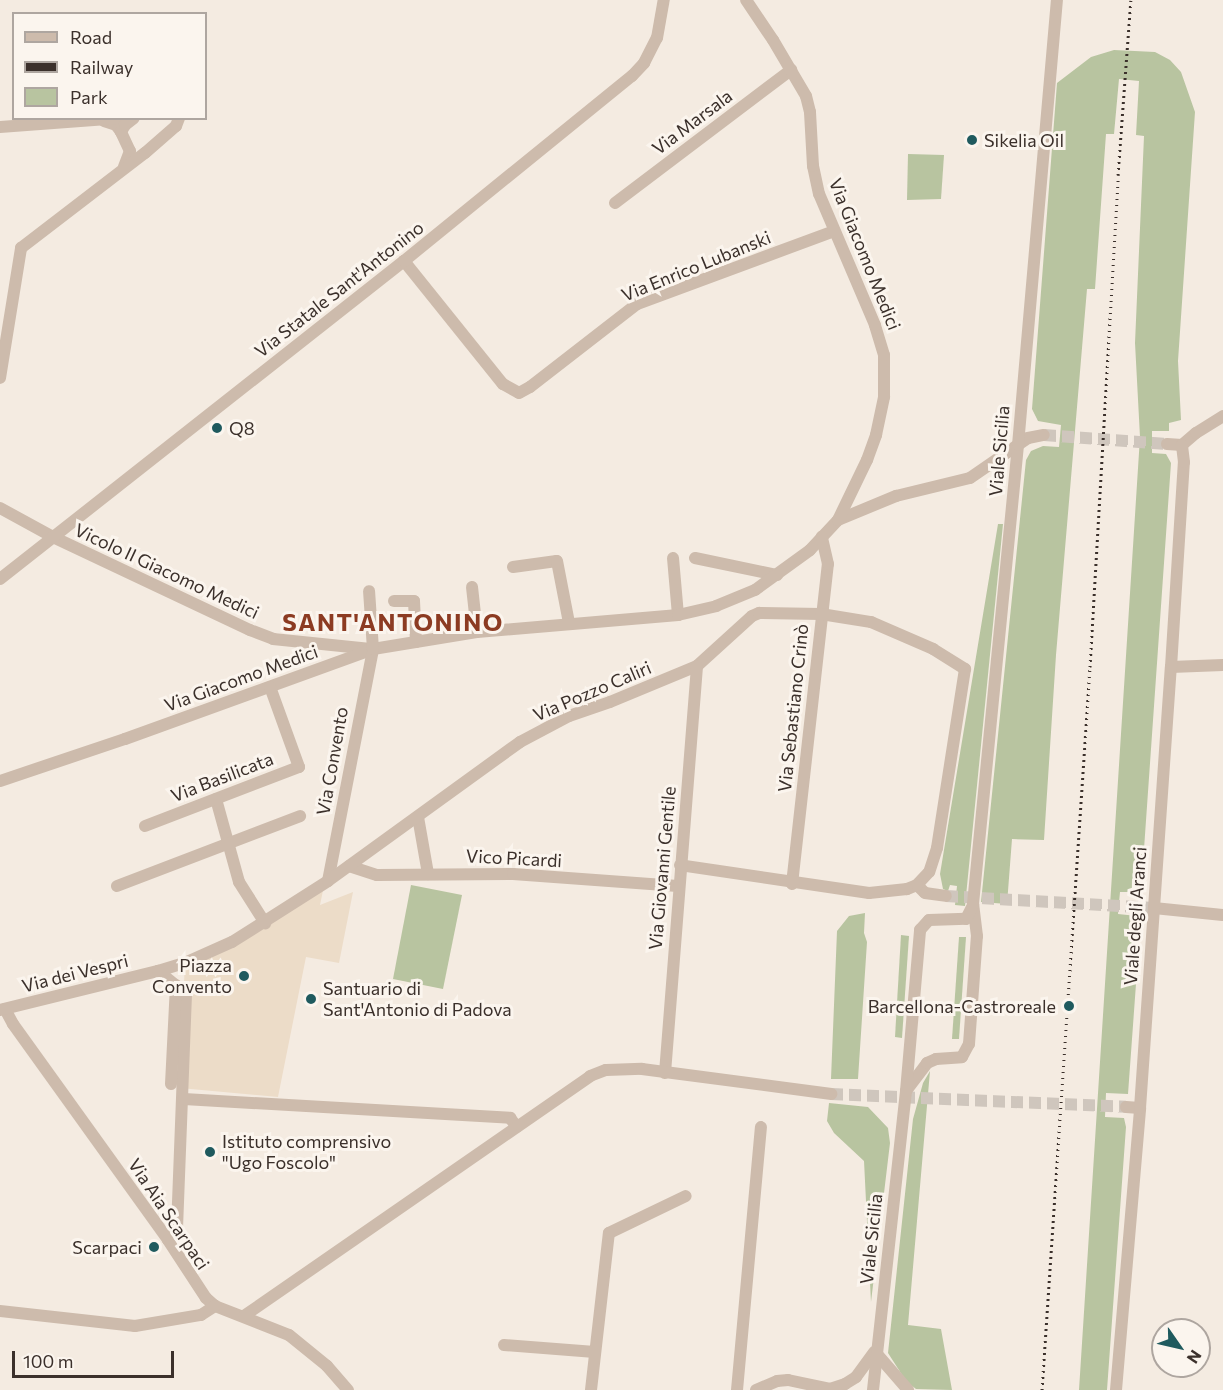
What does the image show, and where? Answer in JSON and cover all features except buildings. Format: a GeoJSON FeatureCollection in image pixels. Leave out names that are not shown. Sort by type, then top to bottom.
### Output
{"type":"FeatureCollection","features":[{"type":"Feature","properties":{"kind":"street","name":"Via Statale Sant'Antonino"},"geometry":{"type":"LineString","coordinates":[[0,579],[404,261],[638,69],[657,38],[664,0]]}},
{"type":"Feature","properties":{"kind":"street","name":"Via Giacomo Medici"},"geometry":{"type":"LineString","coordinates":[[0,781],[373,649],[477,632],[678,615],[716,606],[750,592],[777,575],[798,560],[822,537],[838,520],[876,435],[886,383],[882,344],[834,231],[815,177],[809,104],[791,70],[746,0]]}},
{"type":"Feature","properties":{"kind":"street","name":"Viale Sicilia"},"geometry":{"type":"LineString","coordinates":[[906,1091],[927,1063],[936,1059],[957,1059],[968,1049],[977,932],[974,904],[1018,445],[1057,0]]}},
{"type":"Feature","properties":{"kind":"street","name":"Via Marsala"},"geometry":{"type":"LineString","coordinates":[[615,203],[791,70]]}},
{"type":"Feature","properties":{"kind":"street"},"geometry":{"type":"LineString","coordinates":[[0,127],[109,120]]}},
{"type":"Feature","properties":{"kind":"street"},"geometry":{"type":"LineString","coordinates":[[122,132],[125,125],[131,120]]}},
{"type":"Feature","properties":{"kind":"street"},"geometry":{"type":"LineString","coordinates":[[0,378],[21,248],[145,153],[176,126],[178,120]]}},
{"type":"Feature","properties":{"kind":"street"},"geometry":{"type":"LineString","coordinates":[[102,121],[113,123],[122,132],[130,152],[128,162],[119,173]]}},
{"type":"Feature","properties":{"kind":"street"},"geometry":{"type":"LineString","coordinates":[[130,152],[137,155],[145,153]]}},
{"type":"Feature","properties":{"kind":"street","name":"Via Enrico Lubanski"},"geometry":{"type":"LineString","coordinates":[[404,261],[503,384],[519,393],[638,304],[834,231]]}},
{"type":"Feature","properties":{"kind":"street"},"geometry":{"type":"LineString","coordinates":[[1167,444],[1182,445],[1223,416]]}},
{"type":"Feature","properties":{"kind":"street"},"geometry":{"type":"LineString","coordinates":[[838,520],[896,496],[930,490],[970,478],[1028,438],[1044,435]]}},
{"type":"Feature","properties":{"kind":"street","name":"Viale degli Aranci"},"geometry":{"type":"LineString","coordinates":[[1116,1390],[1140,1108],[1172,667],[1184,462],[1182,445]]}},
{"type":"Feature","properties":{"kind":"street","name":"Vicolo II Giacomo Medici"},"geometry":{"type":"LineString","coordinates":[[0,508],[54,537],[273,639],[373,649]]}},
{"type":"Feature","properties":{"kind":"street","name":"Via Sebastiano Crinò"},"geometry":{"type":"LineString","coordinates":[[792,884],[828,564],[822,537]]}},
{"type":"Feature","properties":{"kind":"street"},"geometry":{"type":"LineString","coordinates":[[673,558],[678,615]]}},
{"type":"Feature","properties":{"kind":"street"},"geometry":{"type":"LineString","coordinates":[[694,558],[777,575]]}},
{"type":"Feature","properties":{"kind":"street"},"geometry":{"type":"LineString","coordinates":[[513,567],[557,561],[570,623]]}},
{"type":"Feature","properties":{"kind":"street"},"geometry":{"type":"LineString","coordinates":[[472,587],[477,632]]}},
{"type":"Feature","properties":{"kind":"street","name":"Via Convento"},"geometry":{"type":"LineString","coordinates":[[328,880],[373,649],[369,591]]}},
{"type":"Feature","properties":{"kind":"street"},"geometry":{"type":"LineString","coordinates":[[680,865],[792,884],[839,887],[869,893],[907,889],[917,885],[929,872],[937,848],[965,669],[933,649],[883,626],[822,614],[759,614],[750,592]]}},
{"type":"Feature","properties":{"kind":"street"},"geometry":{"type":"LineString","coordinates":[[394,601],[414,601],[416,642]]}},
{"type":"Feature","properties":{"kind":"street","name":"Via Pozzo Caliri"},"geometry":{"type":"LineString","coordinates":[[328,880],[534,734],[569,716],[610,702],[697,666],[752,616],[759,614]]}},
{"type":"Feature","properties":{"kind":"street"},"geometry":{"type":"LineString","coordinates":[[1172,667],[1223,665]]}},
{"type":"Feature","properties":{"kind":"street","name":"Via Giovanni Gentile"},"geometry":{"type":"LineString","coordinates":[[665,1073],[697,666]]}},
{"type":"Feature","properties":{"kind":"street","name":"Via Basilicata"},"geometry":{"type":"LineString","coordinates":[[145,825],[299,767],[270,687]]}},
{"type":"Feature","properties":{"kind":"street"},"geometry":{"type":"LineString","coordinates":[[216,799],[239,882],[265,923]]}},
{"type":"Feature","properties":{"kind":"street"},"geometry":{"type":"LineString","coordinates":[[117,886],[300,816]]}},
{"type":"Feature","properties":{"kind":"street"},"geometry":{"type":"LineString","coordinates":[[418,817],[428,874]]}},
{"type":"Feature","properties":{"kind":"street","name":"Vico Picardi"},"geometry":{"type":"LineString","coordinates":[[349,866],[377,875],[513,874],[678,886]]}},
{"type":"Feature","properties":{"kind":"street"},"geometry":{"type":"LineString","coordinates":[[158,971],[210,953],[265,923],[328,880]]}},
{"type":"Feature","properties":{"kind":"street"},"geometry":{"type":"LineString","coordinates":[[917,885],[925,893],[946,896]]}},
{"type":"Feature","properties":{"kind":"street"},"geometry":{"type":"LineString","coordinates":[[962,920],[970,914],[974,904]]}},
{"type":"Feature","properties":{"kind":"street"},"geometry":{"type":"LineString","coordinates":[[1154,908],[1223,915]]}},
{"type":"Feature","properties":{"kind":"street","name":"Viale Sicilia"},"geometry":{"type":"LineString","coordinates":[[873,1390],[906,1091],[920,928],[929,920],[962,920]]}},
{"type":"Feature","properties":{"kind":"street"},"geometry":{"type":"LineString","coordinates":[[962,920],[970,923],[977,932]]}},
{"type":"Feature","properties":{"kind":"street"},"geometry":{"type":"LineString","coordinates":[[158,971],[186,994],[184,1099],[177,1229],[168,1240]]}},
{"type":"Feature","properties":{"kind":"street","name":"Via dei Vespri"},"geometry":{"type":"LineString","coordinates":[[2,1009],[158,971]]}},
{"type":"Feature","properties":{"kind":"street"},"geometry":{"type":"LineString","coordinates":[[171,1084],[176,985]]}},
{"type":"Feature","properties":{"kind":"street","name":"Via Aia Scarpaci"},"geometry":{"type":"LineString","coordinates":[[2,1009],[168,1240],[197,1287],[215,1306],[244,1316],[298,1341],[327,1366],[348,1390]]}},
{"type":"Feature","properties":{"kind":"street"},"geometry":{"type":"LineString","coordinates":[[244,1316],[590,1077],[606,1070],[623,1068],[831,1094]]}},
{"type":"Feature","properties":{"kind":"street"},"geometry":{"type":"LineString","coordinates":[[184,1099],[510,1118],[517,1127]]}},
{"type":"Feature","properties":{"kind":"street"},"geometry":{"type":"LineString","coordinates":[[1125,1107],[1140,1108]]}},
{"type":"Feature","properties":{"kind":"street"},"geometry":{"type":"LineString","coordinates":[[738,1390],[761,1127]]}},
{"type":"Feature","properties":{"kind":"street"},"geometry":{"type":"LineString","coordinates":[[591,1390],[609,1233],[686,1196]]}},
{"type":"Feature","properties":{"kind":"street"},"geometry":{"type":"LineString","coordinates":[[0,1311],[135,1326],[201,1315],[215,1306]]}},
{"type":"Feature","properties":{"kind":"street"},"geometry":{"type":"LineString","coordinates":[[504,1345],[595,1352]]}},
{"type":"Feature","properties":{"kind":"street"},"geometry":{"type":"LineString","coordinates":[[756,1390],[777,1381],[788,1380],[833,1389],[856,1377],[877,1349],[908,1390]]}},
{"type":"Feature","properties":{"kind":"green space"},"geometry":{"type":"Polygon","coordinates":[[[1114,50],[1155,52],[1170,60],[1181,72],[1195,112],[1178,361],[1181,420],[1169,423],[1169,431],[1152,431],[1152,453],[1166,454],[1171,463],[1141,892],[1120,892],[1118,914],[1137,916],[1140,929],[1128,1094],[1106,1093],[1105,1117],[1124,1118],[1126,1127],[1107,1390],[1079,1390],[1140,437],[1135,343],[1144,136],[1136,135],[1139,81],[1119,79],[1114,134],[1106,134],[1095,289],[1087,289],[1056,655],[1044,840],[1012,839],[1007,904],[981,902],[1026,460],[1031,451],[1043,446],[1059,447],[1061,425],[1038,421],[1032,409],[1057,83],[1091,57],[1114,50]]]}},
{"type":"Feature","properties":{"kind":"green space"},"geometry":{"type":"Polygon","coordinates":[[[908,154],[944,155],[941,199],[907,200],[908,154]]]}},
{"type":"Feature","properties":{"kind":"green space"},"geometry":{"type":"Polygon","coordinates":[[[998,524],[1003,524],[965,906],[955,905],[957,886],[950,885],[948,891],[943,889],[940,874],[998,524]]]}},
{"type":"Feature","properties":{"kind":"green space"},"geometry":{"type":"Polygon","coordinates":[[[411,885],[462,895],[443,989],[393,979],[411,885]]]}},
{"type":"Feature","properties":{"kind":"green space"},"geometry":{"type":"Polygon","coordinates":[[[865,913],[864,933],[867,942],[858,1079],[831,1079],[837,931],[849,916],[865,913]]]}},
{"type":"Feature","properties":{"kind":"green space"},"geometry":{"type":"Polygon","coordinates":[[[901,935],[909,936],[902,1038],[895,1037],[901,935]]]}},
{"type":"Feature","properties":{"kind":"green space"},"geometry":{"type":"Polygon","coordinates":[[[959,937],[966,937],[959,1039],[952,1039],[959,937]]]}},
{"type":"Feature","properties":{"kind":"green space"},"geometry":{"type":"Polygon","coordinates":[[[930,1071],[908,1325],[941,1329],[952,1390],[916,1389],[906,1381],[888,1353],[913,1119],[923,1083],[930,1071]]]}},
{"type":"Feature","properties":{"kind":"green space"},"geometry":{"type":"Polygon","coordinates":[[[829,1103],[868,1107],[888,1128],[890,1143],[871,1302],[864,1161],[834,1133],[827,1121],[829,1103]]]}},
{"type":"Feature","properties":{"kind":"shaded area","name":"Piazza Convento"},"geometry":{"type":"Polygon","coordinates":[[[326,876],[320,905],[353,892],[339,963],[306,957],[278,1097],[180,1088],[185,958],[247,929],[326,876]]]}},
{"type":"Feature","properties":{"kind":"tunnel"},"geometry":{"type":"LineString","coordinates":[[1044,435],[1167,444]]}},
{"type":"Feature","properties":{"kind":"tunnel"},"geometry":{"type":"LineString","coordinates":[[946,896],[1154,908]]}},
{"type":"Feature","properties":{"kind":"tunnel"},"geometry":{"type":"LineString","coordinates":[[831,1094],[1126,1107]]}},
{"type":"Feature","properties":{"kind":"railway"},"geometry":{"type":"LineString","coordinates":[[1042,1390],[1131,0]]}},
{"type":"Feature","properties":{"kind":"place","name":"Sikelia Oil"},"geometry":{"type":"Point","coordinates":[972,140]}},
{"type":"Feature","properties":{"kind":"place","name":"Q8"},"geometry":{"type":"Point","coordinates":[217,428]}},
{"type":"Feature","properties":{"kind":"place","name":"Piazza Convento"},"geometry":{"type":"Point","coordinates":[244,976]}},
{"type":"Feature","properties":{"kind":"place","name":"Santuario di Sant'Antonio di Padova"},"geometry":{"type":"Point","coordinates":[311,999]}},
{"type":"Feature","properties":{"kind":"place","name":"Barcellona-Castroreale"},"geometry":{"type":"Point","coordinates":[1069,1006]}},
{"type":"Feature","properties":{"kind":"place","name":"Istituto comprensivo \"Ugo Foscolo\""},"geometry":{"type":"Point","coordinates":[210,1152]}},
{"type":"Feature","properties":{"kind":"place","name":"Scarpaci"},"geometry":{"type":"Point","coordinates":[154,1247]}},
{"type":"Feature","properties":{"kind":"district","name":"SANT'ANTONINO"},"geometry":{"type":"Point","coordinates":[393,622]}}]}
